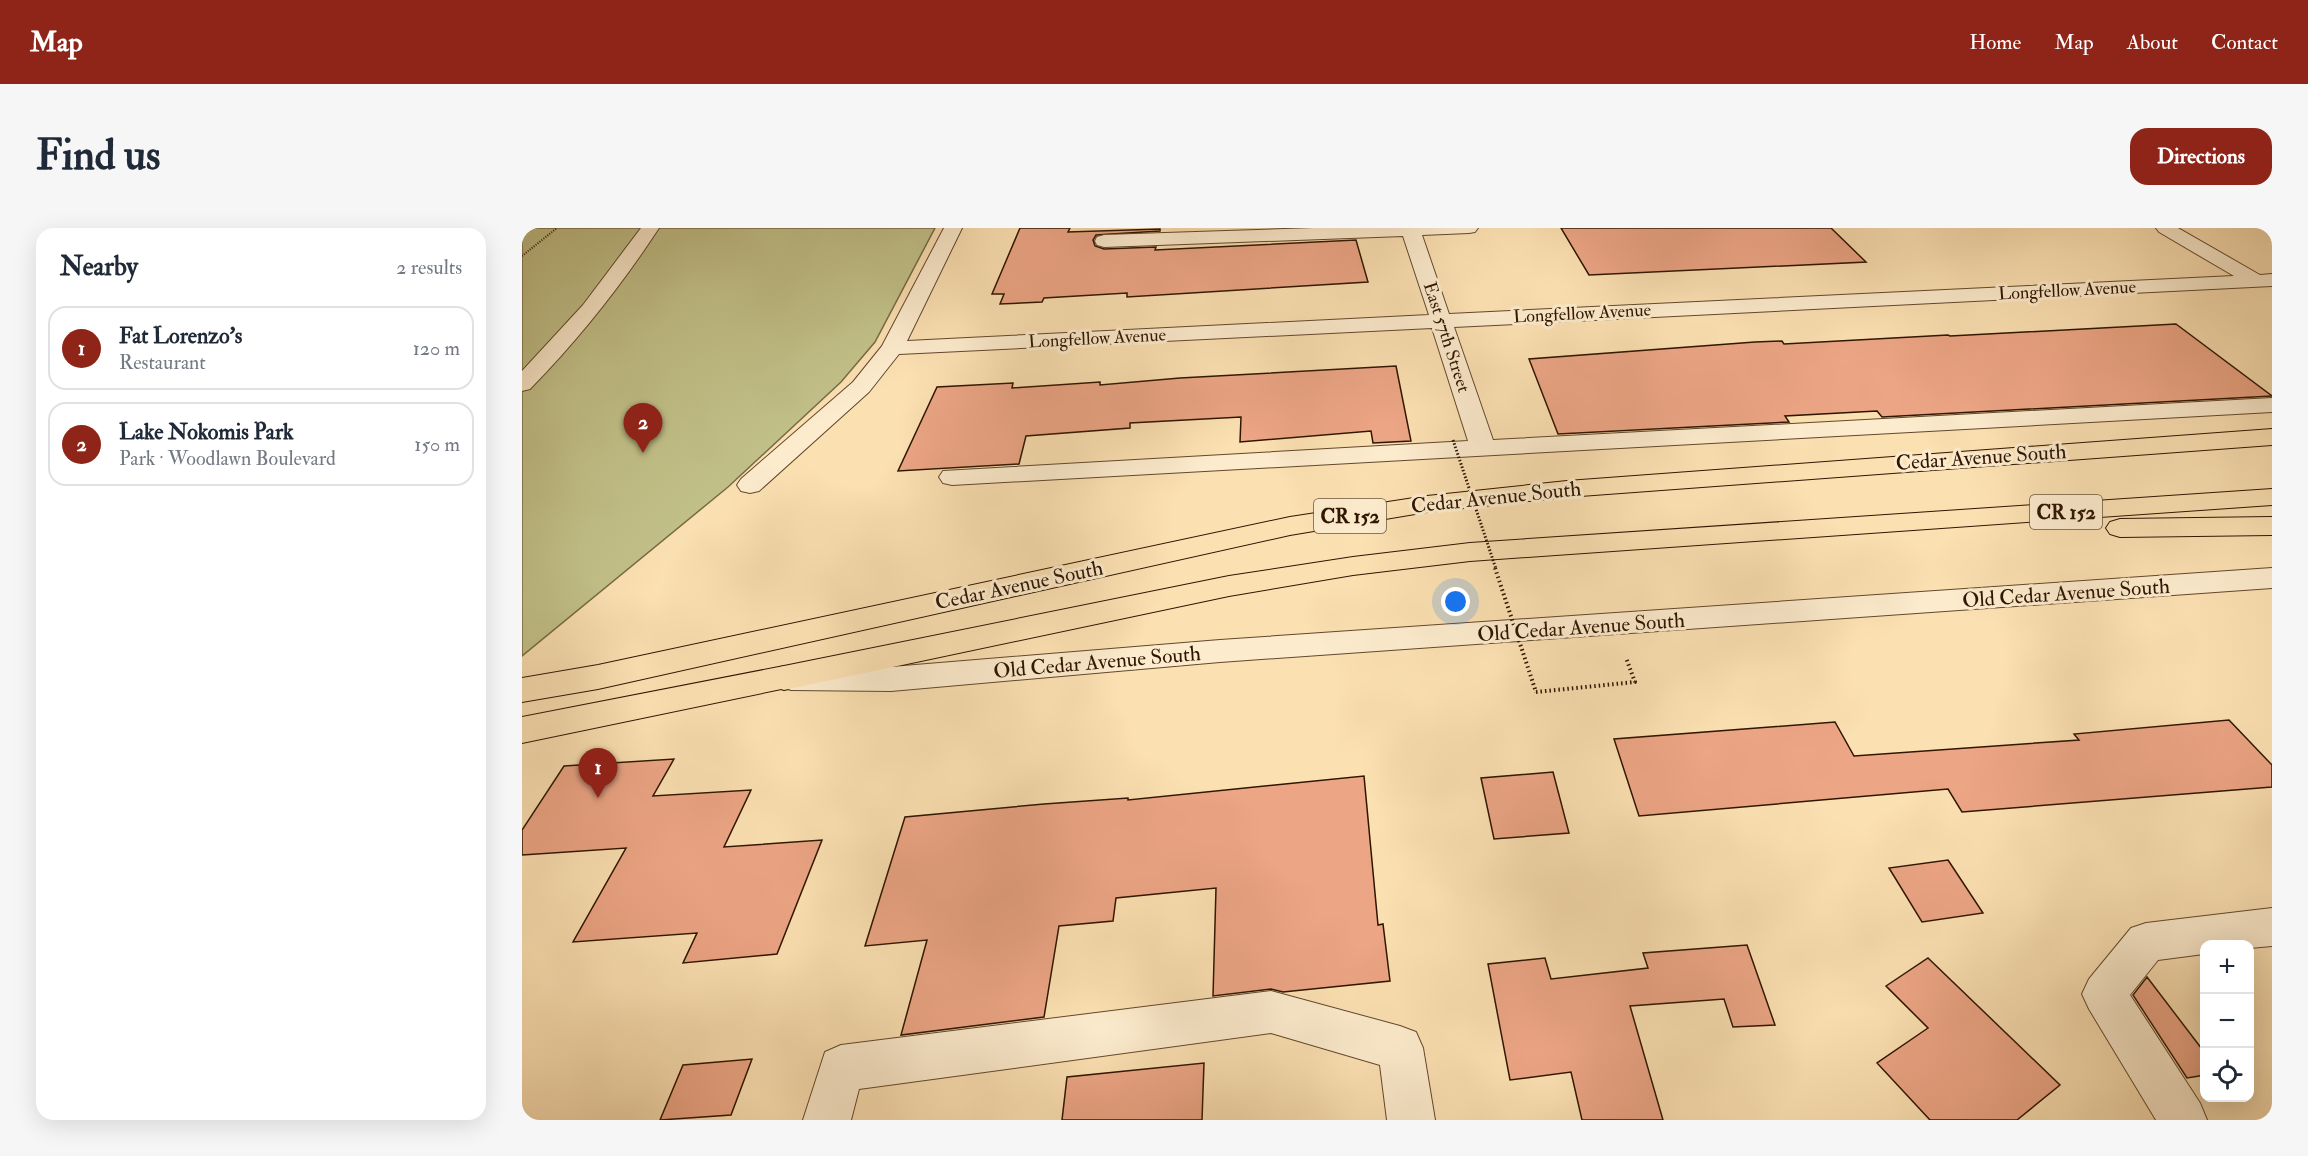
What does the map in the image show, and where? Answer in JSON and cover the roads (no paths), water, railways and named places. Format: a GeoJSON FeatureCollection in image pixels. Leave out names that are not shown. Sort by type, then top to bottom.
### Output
{"type":"FeatureCollection","features":[{"type":"Feature","properties":{"kind":"main road","name":"Cedar Avenue South"},"geometry":{"type":"LineString","coordinates":[[522,690],[598,678],[1267,531],[1427,504],[1686,479],[2272,437]]}},
{"type":"Feature","properties":{"kind":"main road","name":"Cedar Avenue South"},"geometry":{"type":"LineString","coordinates":[[522,730],[1229,586],[1353,566],[1481,552],[2272,497]]}},
{"type":"Feature","properties":{"kind":"main road"},"geometry":{"type":"LineString","coordinates":[[1860,527],[2272,526]]}},
{"type":"Feature","properties":{"kind":"street"},"geometry":{"type":"LineString","coordinates":[[522,384],[583,319],[628,262],[650,228]]}},
{"type":"Feature","properties":{"kind":"street"},"geometry":{"type":"LineString","coordinates":[[750,484],[861,387],[892,348],[953,228]]}},
{"type":"Feature","properties":{"kind":"street"},"geometry":{"type":"LineString","coordinates":[[1104,241],[1469,228]]}},
{"type":"Feature","properties":{"kind":"street"},"geometry":{"type":"LineString","coordinates":[[2165,228],[2267,283]]}},
{"type":"Feature","properties":{"kind":"street","name":"East 57th Street"},"geometry":{"type":"LineString","coordinates":[[1411,229],[1483,447]]}},
{"type":"Feature","properties":{"kind":"street","name":"Longfellow Avenue"},"geometry":{"type":"LineString","coordinates":[[892,348],[1442,319],[2267,283]]}},
{"type":"Feature","properties":{"kind":"street"},"geometry":{"type":"LineString","coordinates":[[952,477],[2272,405]]}},
{"type":"Feature","properties":{"kind":"street","name":"Old Cedar Avenue South"},"geometry":{"type":"LineString","coordinates":[[784,678],[891,679],[1220,651],[2272,578]]}},
{"type":"Feature","properties":{"kind":"street"},"geometry":{"type":"LineString","coordinates":[[2183,1120],[2104,994],[2146,942],[2272,927]]}},
{"type":"Feature","properties":{"kind":"street"},"geometry":{"type":"LineString","coordinates":[[827,1120],[841,1068],[1271,1012],[1400,1048],[1411,1120]]}},
{"type":"Feature","properties":{"kind":"place","name":"Lake Nokomis Park"},"geometry":{"type":"Point","coordinates":[643,453]}},
{"type":"Feature","properties":{"kind":"place","name":"Fat Lorenzo's"},"geometry":{"type":"Point","coordinates":[598,798]}}]}
